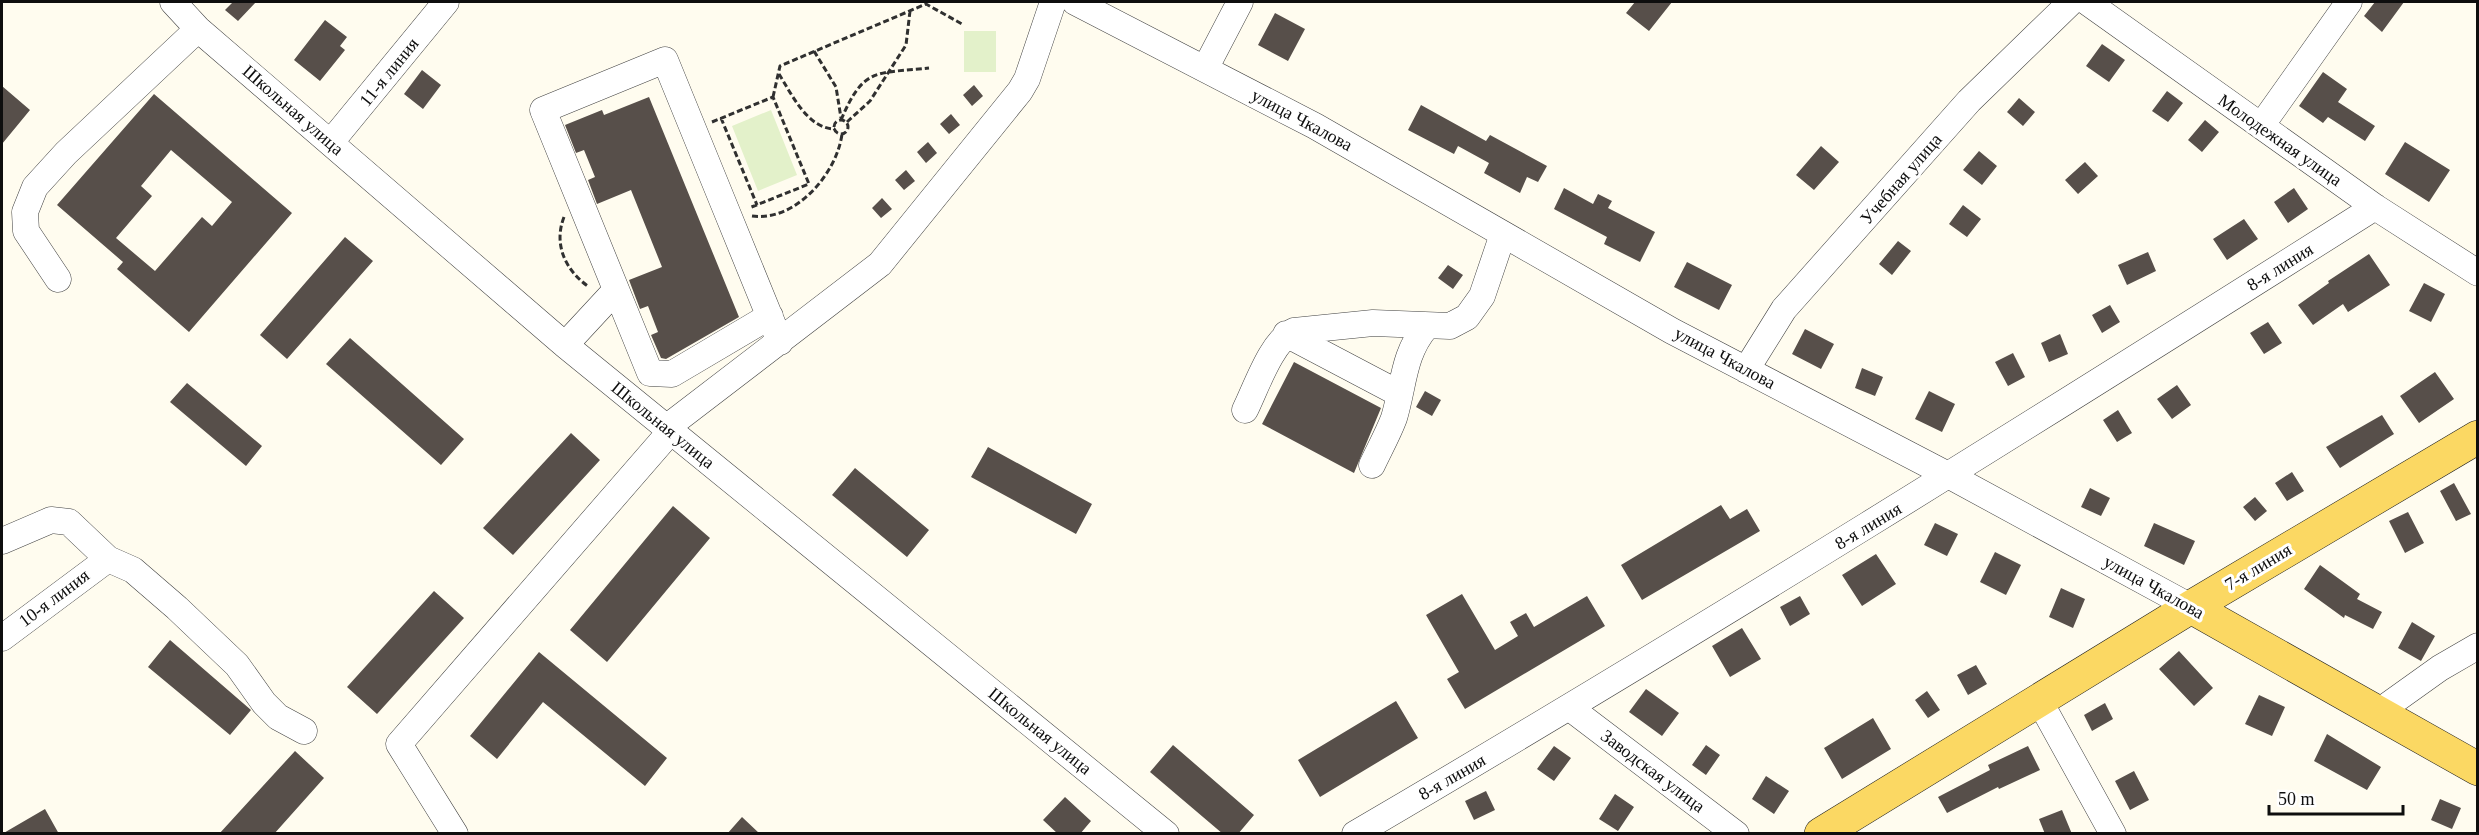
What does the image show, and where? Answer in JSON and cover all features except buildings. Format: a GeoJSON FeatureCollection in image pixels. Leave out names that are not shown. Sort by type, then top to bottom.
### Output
{"type":"FeatureCollection","features":[{"type":"Feature","properties":{"kind":"main road","name":"7-я линия"},"geometry":{"type":"LineString","coordinates":[[1821,834],[2191,606],[2478,438]]}},
{"type":"Feature","properties":{"kind":"main road","name":"улица Чкалова"},"geometry":{"type":"LineString","coordinates":[[2191,606],[2478,769]]}},
{"type":"Feature","properties":{"kind":"street","name":"Школьная улица"},"geometry":{"type":"LineString","coordinates":[[172,2],[198,29],[565,345],[1166,834]]}},
{"type":"Feature","properties":{"kind":"street","name":"11-я линия"},"geometry":{"type":"LineString","coordinates":[[331,142],[446,2]]}},
{"type":"Feature","properties":{"kind":"street"},"geometry":{"type":"LineString","coordinates":[[455,834],[399,744],[668,430],[880,264],[1020,91],[1027,79],[1053,2]]}},
{"type":"Feature","properties":{"kind":"street","name":"улица Чкалова"},"geometry":{"type":"LineString","coordinates":[[1075,2],[1315,126],[1672,331],[1950,476],[2191,606]]}},
{"type":"Feature","properties":{"kind":"street"},"geometry":{"type":"LineString","coordinates":[[1206,69],[1240,2]]}},
{"type":"Feature","properties":{"kind":"street","name":"Учебная улица"},"geometry":{"type":"LineString","coordinates":[[1746,370],[1784,309],[1864,222],[1969,101],[2071,2]]}},
{"type":"Feature","properties":{"kind":"street","name":"Молодежная улица"},"geometry":{"type":"LineString","coordinates":[[2087,2],[2375,207],[2478,273]]}},
{"type":"Feature","properties":{"kind":"street"},"geometry":{"type":"LineString","coordinates":[[2261,126],[2349,2]]}},
{"type":"Feature","properties":{"kind":"street"},"geometry":{"type":"LineString","coordinates":[[58,279],[26,231],[25,212],[35,187],[66,153],[198,29]]}},
{"type":"Feature","properties":{"kind":"street"},"geometry":{"type":"LineString","coordinates":[[774,306],[672,374],[650,373],[614,292],[543,110],[665,60],[693,129],[774,306],[780,342]]}},
{"type":"Feature","properties":{"kind":"street","name":"8-я линия"},"geometry":{"type":"LineString","coordinates":[[1355,834],[1569,708],[1950,476],[2375,207]]}},
{"type":"Feature","properties":{"kind":"street"},"geometry":{"type":"LineString","coordinates":[[1245,410],[1275,348],[1286,334],[1294,331],[1373,323],[1426,327],[1450,326],[1467,317],[1482,296],[1503,234]]}},
{"type":"Feature","properties":{"kind":"street"},"geometry":{"type":"LineString","coordinates":[[565,345],[614,292]]}},
{"type":"Feature","properties":{"kind":"street"},"geometry":{"type":"LineString","coordinates":[[1372,465],[1394,418],[1404,367],[1414,341],[1426,327]]}},
{"type":"Feature","properties":{"kind":"street"},"geometry":{"type":"LineString","coordinates":[[1286,334],[1398,393]]}},
{"type":"Feature","properties":{"kind":"street"},"geometry":{"type":"LineString","coordinates":[[2,541],[51,520],[61,520],[78,529],[108,559],[133,570],[171,602],[237,665],[264,704],[278,717],[304,731]]}},
{"type":"Feature","properties":{"kind":"street","name":"10-я линия"},"geometry":{"type":"LineString","coordinates":[[2,639],[108,559]]}},
{"type":"Feature","properties":{"kind":"street"},"geometry":{"type":"LineString","coordinates":[[2377,713],[2440,668],[2478,646]]}},
{"type":"Feature","properties":{"kind":"street"},"geometry":{"type":"LineString","coordinates":[[2039,700],[2113,834]]}},
{"type":"Feature","properties":{"kind":"street","name":"Заводская улица"},"geometry":{"type":"LineString","coordinates":[[1569,708],[1736,834]]}},
{"type":"Feature","properties":{"kind":"path"},"geometry":{"type":"LineString","coordinates":[[732,215],[809,184],[773,97],[780,66],[926,4],[962,24]]}},
{"type":"Feature","properties":{"kind":"path"},"geometry":{"type":"LineString","coordinates":[[847,122],[870,101],[891,72],[906,45],[910,11]]}},
{"type":"Feature","properties":{"kind":"path"},"geometry":{"type":"LineString","coordinates":[[814,51],[836,87],[841,120]]}},
{"type":"Feature","properties":{"kind":"path"},"geometry":{"type":"LineString","coordinates":[[841,120],[850,98],[865,80],[876,73],[929,68]]}},
{"type":"Feature","properties":{"kind":"path"},"geometry":{"type":"LineString","coordinates":[[778,73],[811,120],[825,129],[835,129],[842,134]]}},
{"type":"Feature","properties":{"kind":"path"},"geometry":{"type":"LineString","coordinates":[[693,129],[773,97]]}},
{"type":"Feature","properties":{"kind":"path"},"geometry":{"type":"LineString","coordinates":[[721,118],[757,205]]}},
{"type":"Feature","properties":{"kind":"path"},"geometry":{"type":"LineString","coordinates":[[835,129],[835,122],[841,120],[847,122]]}},
{"type":"Feature","properties":{"kind":"path"},"geometry":{"type":"LineString","coordinates":[[842,134],[848,131],[847,122]]}},
{"type":"Feature","properties":{"kind":"path"},"geometry":{"type":"LineString","coordinates":[[732,215],[758,217],[777,214],[797,204],[816,188],[831,168],[841,145],[842,134]]}},
{"type":"Feature","properties":{"kind":"path"},"geometry":{"type":"LineString","coordinates":[[578,196],[562,221],[560,234],[564,259],[579,280],[590,288],[614,292]]}},
{"type":"Feature","properties":{"kind":"green space"},"geometry":{"type":"Polygon","coordinates":[[[964,31],[996,31],[996,72],[964,72],[964,31]]]}},
{"type":"Feature","properties":{"kind":"green space"},"geometry":{"type":"Polygon","coordinates":[[[771,110],[797,175],[758,191],[732,126],[771,110]]]}}]}
